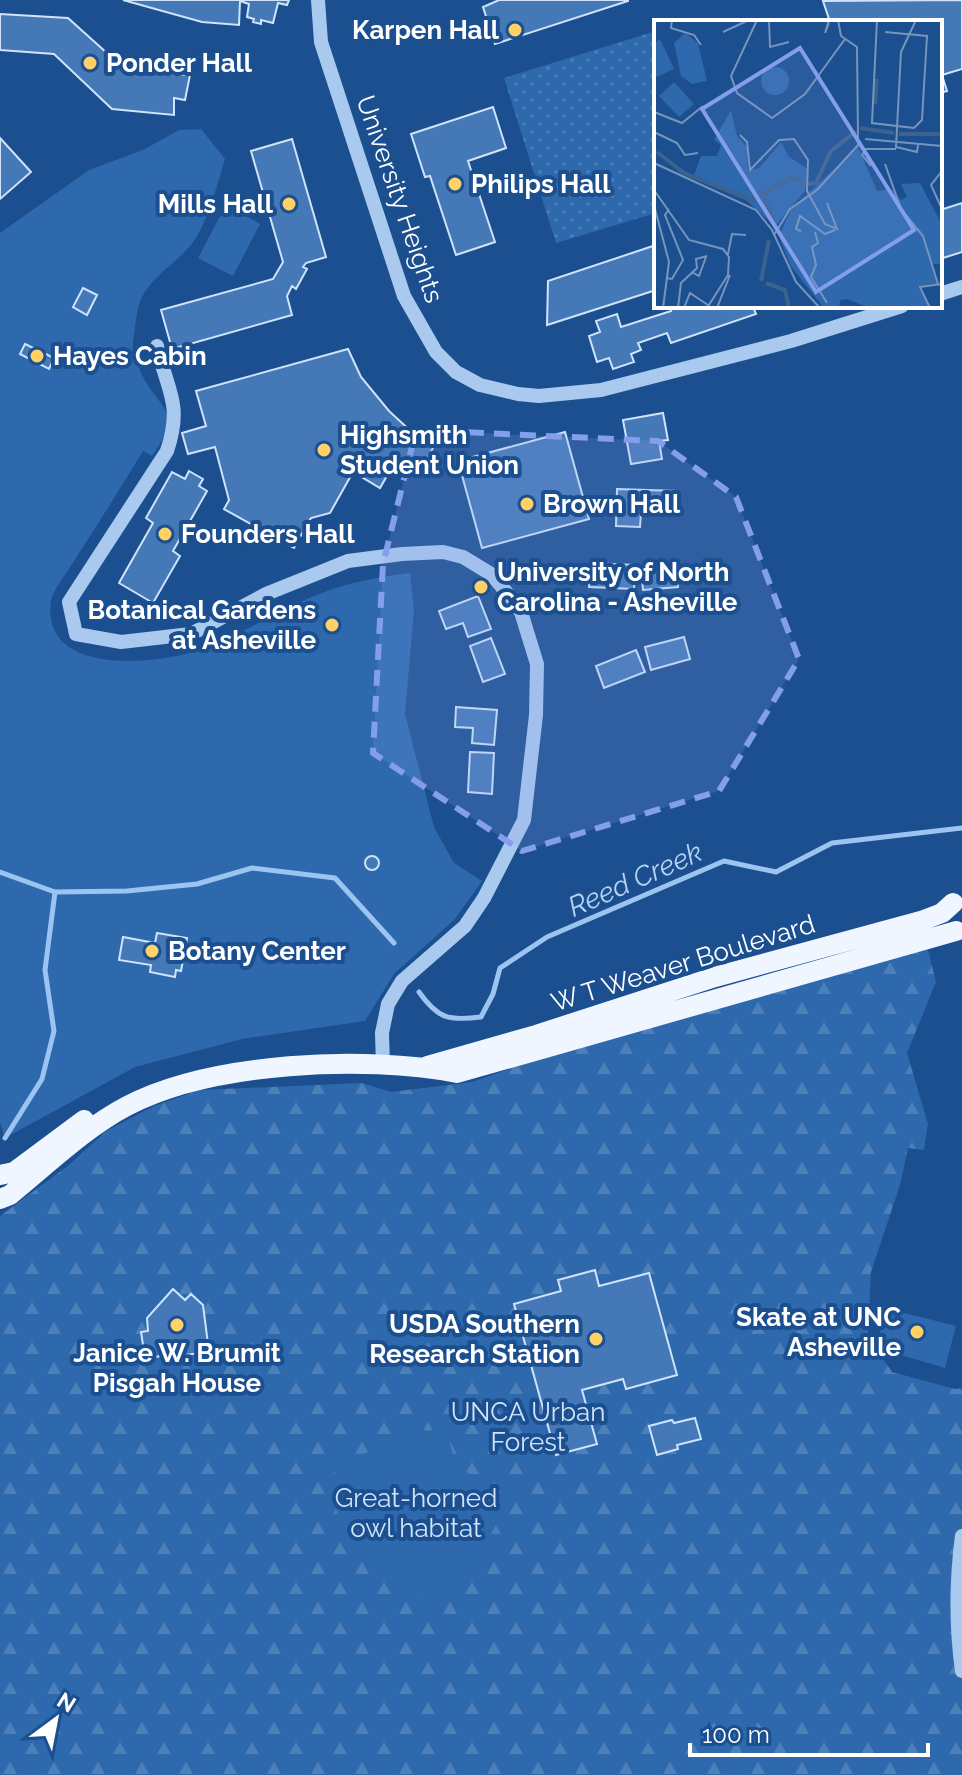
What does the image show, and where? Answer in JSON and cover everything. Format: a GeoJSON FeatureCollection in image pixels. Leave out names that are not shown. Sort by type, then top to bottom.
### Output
{"type":"FeatureCollection","features":[{"type":"Feature","properties":{"kind":"main road","name":"W T Weaver Boulevard"},"geometry":{"type":"LineString","coordinates":[[424,1067],[536,1035],[715,977],[921,921],[942,913],[958,897]]}},
{"type":"Feature","properties":{"kind":"main road"},"geometry":{"type":"LineString","coordinates":[[958,897],[951,920],[959,934]]}},
{"type":"Feature","properties":{"kind":"main road","name":"W T Weaver Boulevard"},"geometry":{"type":"LineString","coordinates":[[0,1175],[14,1172],[86,1119],[126,1107],[180,1084],[245,1070],[313,1066],[424,1067],[457,1073],[959,934]]}},
{"type":"Feature","properties":{"kind":"main road","name":"W T Weaver Boulevard"},"geometry":{"type":"LineString","coordinates":[[0,1199],[10,1195],[126,1107]]}},
{"type":"Feature","properties":{"kind":"street","name":"University Heights"},"geometry":{"type":"LineString","coordinates":[[318,0],[321,42],[404,296],[436,352],[456,372],[480,385],[539,396],[601,390],[791,341],[896,308]]}},
{"type":"Feature","properties":{"kind":"street"},"geometry":{"type":"LineString","coordinates":[[942,293],[962,287]]}},
{"type":"Feature","properties":{"kind":"street"},"geometry":{"type":"LineString","coordinates":[[157,346],[174,401],[175,428],[167,451],[69,602],[76,634],[121,642],[191,634],[266,594],[348,561],[443,552],[463,557],[491,574],[513,600],[524,621],[537,664],[536,715],[524,820],[484,898],[465,926],[402,981],[388,1004],[382,1033],[383,1066]]}},
{"type":"Feature","properties":{"kind":"street"},"geometry":{"type":"LineString","coordinates":[[962,1536],[958,1567],[962,1671]]}},
{"type":"Feature","properties":{"kind":"highlighted area"},"geometry":{"type":"Polygon","coordinates":[[[416,430],[658,441],[736,497],[799,659],[719,791],[522,851],[373,753],[383,564],[416,430]]]}},
{"type":"Feature","properties":{"kind":"green space"},"geometry":{"type":"Polygon","coordinates":[[[654,32],[654,214],[556,243],[504,78],[654,32]]]}},
{"type":"Feature","properties":{"kind":"green space","name":"Botanical Gardens at Asheville"},"geometry":{"type":"Polygon","coordinates":[[[201,129],[225,159],[215,192],[191,245],[145,291],[137,314],[133,342],[138,365],[164,408],[167,426],[152,456],[143,451],[57,587],[51,601],[52,624],[62,641],[79,652],[100,658],[123,661],[170,657],[208,647],[339,587],[410,573],[414,610],[405,714],[434,827],[454,863],[482,881],[455,919],[394,974],[365,1021],[242,1039],[135,1067],[5,1138],[0,1123],[0,233],[89,170],[143,150],[179,130],[201,129]]]}},
{"type":"Feature","properties":{"kind":"green space"},"geometry":{"type":"Polygon","coordinates":[[[226,205],[260,224],[233,276],[198,258],[226,205]]]}},
{"type":"Feature","properties":{"kind":"green space","name":"UNCA Urban Forest"},"geometry":{"type":"Polygon","coordinates":[[[927,946],[936,982],[907,1053],[928,1124],[924,1150],[908,1148],[900,1185],[871,1272],[868,1336],[892,1372],[955,1389],[962,1388],[962,1775],[0,1775],[0,1216],[69,1165],[106,1131],[154,1106],[200,1090],[362,1083],[391,1092],[472,1082],[681,1009],[927,946]]]}},
{"type":"Feature","properties":{"kind":"green space","name":"Skate at UNC Asheville"},"geometry":{"type":"Polygon","coordinates":[[[885,1308],[956,1326],[945,1368],[887,1351],[879,1338],[885,1308]]]}},
{"type":"Feature","properties":{"kind":"green space","name":"Great-horned owl habitat"},"geometry":{"type":"Polygon","coordinates":[[[408,1425],[427,1431],[440,1428],[447,1431],[458,1464],[500,1496],[497,1523],[469,1574],[459,1604],[414,1590],[384,1571],[357,1545],[338,1516],[335,1463],[393,1444],[408,1425]]]}},
{"type":"Feature","properties":{"kind":"building"},"geometry":{"type":"Polygon","coordinates":[[[123,0],[289,0],[287,5],[278,3],[273,23],[261,20],[261,24],[247,17],[249,4],[240,1],[239,25],[202,22],[123,0]]]}},
{"type":"Feature","properties":{"kind":"building","name":"Karpen Hall"},"geometry":{"type":"Polygon","coordinates":[[[499,0],[628,1],[495,44],[483,7],[499,0]]]}},
{"type":"Feature","properties":{"kind":"building"},"geometry":{"type":"Polygon","coordinates":[[[962,0],[962,69],[942,75],[942,20],[829,20],[823,1],[962,0]]]}},
{"type":"Feature","properties":{"kind":"building","name":"Ponder Hall"},"geometry":{"type":"Polygon","coordinates":[[[0,14],[68,18],[128,72],[190,75],[185,100],[174,98],[174,115],[112,109],[54,54],[0,50],[0,14]]]}},
{"type":"Feature","properties":{"kind":"building"},"geometry":{"type":"Polygon","coordinates":[[[942,75],[947,91],[942,92],[942,75]]]}},
{"type":"Feature","properties":{"kind":"building","name":"Philips Hall"},"geometry":{"type":"Polygon","coordinates":[[[493,107],[506,148],[468,161],[495,242],[456,255],[430,176],[425,177],[411,134],[493,107]]]}},
{"type":"Feature","properties":{"kind":"building"},"geometry":{"type":"Polygon","coordinates":[[[0,138],[31,172],[0,199],[0,138]]]}},
{"type":"Feature","properties":{"kind":"building","name":"Mills Hall"},"geometry":{"type":"Polygon","coordinates":[[[292,139],[326,257],[306,263],[303,267],[307,269],[296,289],[292,286],[287,296],[292,315],[172,349],[161,310],[273,279],[283,262],[251,151],[292,139]]]}},
{"type":"Feature","properties":{"kind":"building"},"geometry":{"type":"Polygon","coordinates":[[[962,203],[962,252],[942,258],[942,209],[962,203]]]}},
{"type":"Feature","properties":{"kind":"building"},"geometry":{"type":"Polygon","coordinates":[[[654,246],[654,291],[547,325],[548,281],[654,246]]]}},
{"type":"Feature","properties":{"kind":"building"},"geometry":{"type":"Polygon","coordinates":[[[83,288],[97,295],[87,315],[73,307],[83,288]]]}},
{"type":"Feature","properties":{"kind":"building"},"geometry":{"type":"Polygon","coordinates":[[[670,308],[753,308],[756,314],[671,343],[667,333],[638,343],[641,350],[631,354],[634,362],[613,369],[609,358],[597,362],[589,336],[600,332],[596,321],[617,314],[621,327],[671,311],[670,308]]]}},
{"type":"Feature","properties":{"kind":"building","name":"Hayes Cabin"},"geometry":{"type":"Polygon","coordinates":[[[25,344],[54,358],[49,369],[20,354],[25,344]]]}},
{"type":"Feature","properties":{"kind":"building","name":"Highsmith Student Union"},"geometry":{"type":"Polygon","coordinates":[[[348,349],[361,377],[389,411],[415,435],[434,446],[419,474],[396,460],[380,488],[353,472],[330,513],[311,518],[294,548],[224,509],[229,500],[215,447],[188,454],[182,433],[206,426],[196,391],[348,349]]]}},
{"type":"Feature","properties":{"kind":"building"},"geometry":{"type":"Polygon","coordinates":[[[663,413],[668,440],[659,441],[662,459],[631,464],[623,420],[663,413]]]}},
{"type":"Feature","properties":{"kind":"building","name":"Brown Hall"},"geometry":{"type":"Polygon","coordinates":[[[565,432],[589,519],[482,548],[458,461],[565,432]]]}},
{"type":"Feature","properties":{"kind":"building","name":"Founders Hall"},"geometry":{"type":"Polygon","coordinates":[[[189,471],[203,479],[199,486],[207,491],[173,551],[180,556],[153,603],[119,583],[153,523],[146,518],[172,472],[185,479],[189,471]]]}},
{"type":"Feature","properties":{"kind":"building"},"geometry":{"type":"Polygon","coordinates":[[[617,489],[677,491],[677,514],[641,513],[640,527],[616,526],[617,489]]]}},
{"type":"Feature","properties":{"kind":"building"},"geometry":{"type":"Polygon","coordinates":[[[590,563],[635,565],[634,589],[589,587],[590,563]]]}},
{"type":"Feature","properties":{"kind":"building"},"geometry":{"type":"Polygon","coordinates":[[[676,564],[678,587],[643,590],[641,566],[676,564]]]}},
{"type":"Feature","properties":{"kind":"building"},"geometry":{"type":"Polygon","coordinates":[[[478,596],[491,629],[468,637],[463,623],[446,629],[439,611],[478,596]]]}},
{"type":"Feature","properties":{"kind":"building"},"geometry":{"type":"Polygon","coordinates":[[[684,637],[690,659],[651,670],[645,647],[684,637]]]}},
{"type":"Feature","properties":{"kind":"building"},"geometry":{"type":"Polygon","coordinates":[[[491,638],[505,674],[483,682],[470,646],[491,638]]]}},
{"type":"Feature","properties":{"kind":"building"},"geometry":{"type":"Polygon","coordinates":[[[636,650],[645,672],[604,688],[596,666],[636,650]]]}},
{"type":"Feature","properties":{"kind":"building"},"geometry":{"type":"Polygon","coordinates":[[[456,707],[497,710],[494,745],[472,743],[473,728],[455,727],[456,707]]]}},
{"type":"Feature","properties":{"kind":"building"},"geometry":{"type":"Polygon","coordinates":[[[470,752],[494,753],[492,794],[468,792],[470,752]]]}},
{"type":"Feature","properties":{"kind":"building"},"geometry":{"type":"Polygon","coordinates":[[[372,856],[379,863],[372,870],[365,863],[372,856]]]}},
{"type":"Feature","properties":{"kind":"building","name":"Botany Center"},"geometry":{"type":"Polygon","coordinates":[[[157,933],[187,938],[181,971],[176,970],[175,977],[150,972],[151,965],[119,960],[123,937],[155,943],[157,933]]]}},
{"type":"Feature","properties":{"kind":"building","name":"USDA Southern Research Station"},"geometry":{"type":"Polygon","coordinates":[[[595,1270],[599,1286],[649,1273],[677,1375],[626,1389],[623,1379],[582,1390],[597,1444],[556,1455],[514,1304],[561,1291],[558,1280],[595,1270]]]}},
{"type":"Feature","properties":{"kind":"building","name":"Janice W. Brumit Pisgah House"},"geometry":{"type":"Polygon","coordinates":[[[173,1289],[185,1300],[191,1294],[203,1305],[209,1352],[185,1355],[184,1349],[162,1351],[162,1356],[145,1358],[141,1332],[148,1331],[147,1318],[173,1289]]]}},
{"type":"Feature","properties":{"kind":"building"},"geometry":{"type":"Polygon","coordinates":[[[695,1418],[701,1439],[677,1445],[678,1449],[657,1455],[649,1426],[695,1418]]]}},
{"type":"Feature","properties":{"kind":"waterway","name":"Reed Creek"},"geometry":{"type":"LineString","coordinates":[[419,992],[432,1008],[445,1016],[460,1019],[481,1017],[493,994],[500,968],[547,937],[724,861],[776,872],[832,843],[962,828]]}},
{"type":"Feature","properties":{"kind":"waterway","name":"Reed Creek"},"geometry":{"type":"LineString","coordinates":[[0,872],[55,892],[127,891],[197,884],[252,868],[335,878],[394,943]]}},
{"type":"Feature","properties":{"kind":"waterway"},"geometry":{"type":"LineString","coordinates":[[5,1138],[42,1079],[54,1031],[45,970],[55,892]]}},
{"type":"Feature","properties":{"kind":"place","name":"Karpen Hall"},"geometry":{"type":"Point","coordinates":[515,30]}},
{"type":"Feature","properties":{"kind":"place","name":"Ponder Hall"},"geometry":{"type":"Point","coordinates":[90,63]}},
{"type":"Feature","properties":{"kind":"place","name":"Philips Hall"},"geometry":{"type":"Point","coordinates":[455,184]}},
{"type":"Feature","properties":{"kind":"place","name":"Mills Hall"},"geometry":{"type":"Point","coordinates":[289,204]}},
{"type":"Feature","properties":{"kind":"place","name":"Hayes Cabin"},"geometry":{"type":"Point","coordinates":[37,356]}},
{"type":"Feature","properties":{"kind":"place","name":"Highsmith Student Union"},"geometry":{"type":"Point","coordinates":[324,450]}},
{"type":"Feature","properties":{"kind":"place","name":"Brown Hall"},"geometry":{"type":"Point","coordinates":[527,504]}},
{"type":"Feature","properties":{"kind":"place","name":"Founders Hall"},"geometry":{"type":"Point","coordinates":[165,534]}},
{"type":"Feature","properties":{"kind":"place","name":"University of North Carolina - Asheville"},"geometry":{"type":"Point","coordinates":[481,587]}},
{"type":"Feature","properties":{"kind":"place","name":"Botanical Gardens at Asheville"},"geometry":{"type":"Point","coordinates":[332,625]}},
{"type":"Feature","properties":{"kind":"place","name":"Botany Center"},"geometry":{"type":"Point","coordinates":[152,951]}},
{"type":"Feature","properties":{"kind":"place","name":"Janice W. Brumit Pisgah House"},"geometry":{"type":"Point","coordinates":[177,1325]}},
{"type":"Feature","properties":{"kind":"place","name":"Skate at UNC Asheville"},"geometry":{"type":"Point","coordinates":[917,1332]}},
{"type":"Feature","properties":{"kind":"place","name":"USDA Southern Research Station"},"geometry":{"type":"Point","coordinates":[596,1339]}}]}
